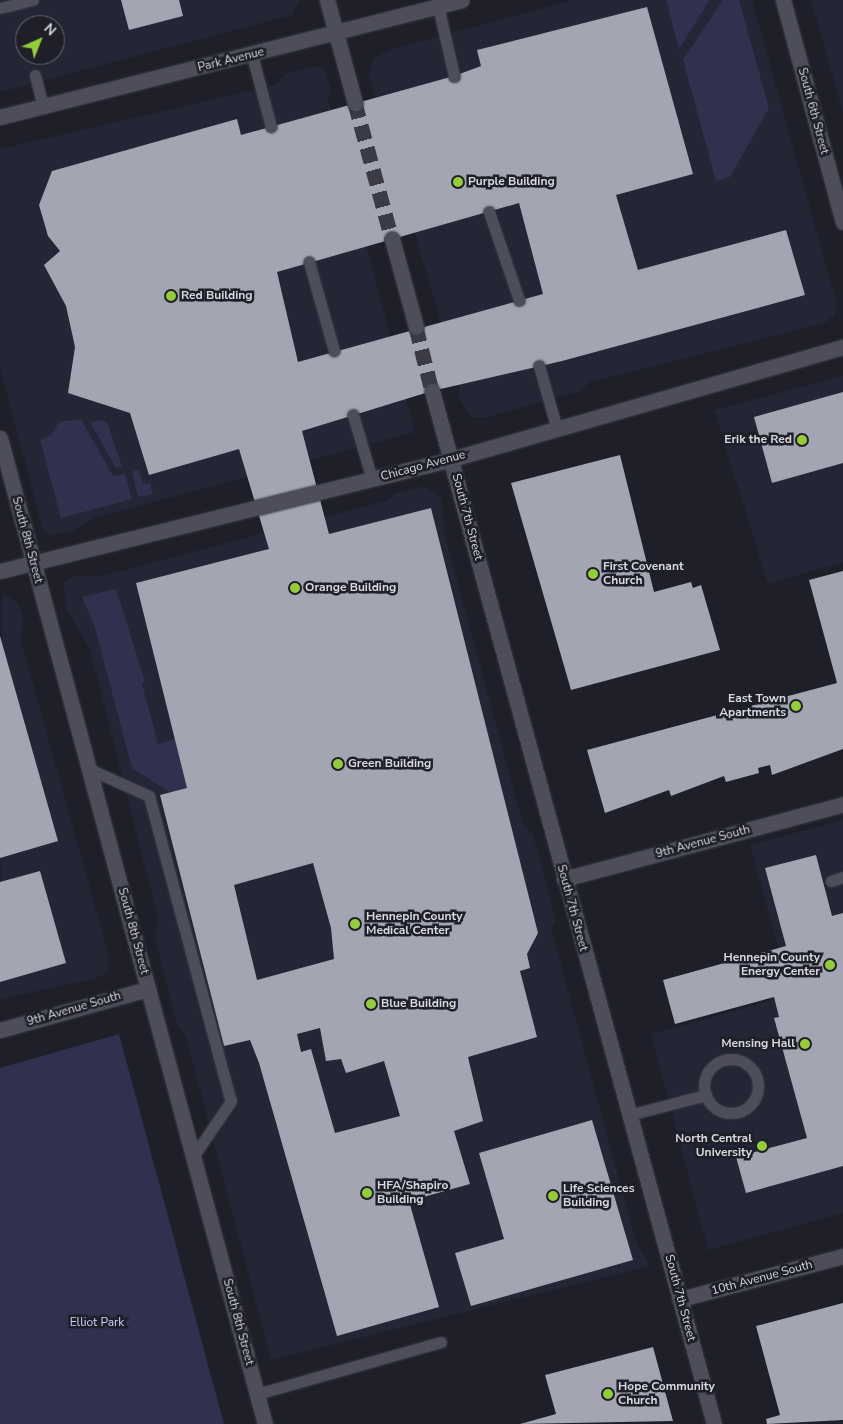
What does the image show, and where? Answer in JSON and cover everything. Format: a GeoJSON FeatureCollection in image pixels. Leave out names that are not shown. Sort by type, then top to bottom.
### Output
{"type":"FeatureCollection","features":[{"type":"Feature","properties":{"kind":"main road"},"geometry":{"type":"LineString","coordinates":[[327,0],[355,103]]}},
{"type":"Feature","properties":{"kind":"main road","name":"Park Avenue"},"geometry":{"type":"LineString","coordinates":[[0,117],[336,34],[461,0]]}},
{"type":"Feature","properties":{"kind":"main road","name":"South 6th Street"},"geometry":{"type":"LineString","coordinates":[[783,0],[843,222]]}},
{"type":"Feature","properties":{"kind":"main road"},"geometry":{"type":"LineString","coordinates":[[392,239],[416,327]]}},
{"type":"Feature","properties":{"kind":"main road","name":"Chicago Avenue"},"geometry":{"type":"LineString","coordinates":[[0,570],[34,564],[452,459],[843,346]]}},
{"type":"Feature","properties":{"kind":"main road","name":"South 7th Street"},"geometry":{"type":"LineString","coordinates":[[432,391],[714,1424]]}},
{"type":"Feature","properties":{"kind":"main road","name":"South 8th Street"},"geometry":{"type":"LineString","coordinates":[[0,438],[265,1424]]}},
{"type":"Feature","properties":{"kind":"main road","name":"9th Avenue South"},"geometry":{"type":"LineString","coordinates":[[564,879],[843,804]]}},
{"type":"Feature","properties":{"kind":"main road","name":"9th Avenue South"},"geometry":{"type":"LineString","coordinates":[[0,1030],[148,989]]}},
{"type":"Feature","properties":{"kind":"main road","name":"10th Avenue South"},"geometry":{"type":"LineString","coordinates":[[680,1299],[843,1256]]}},
{"type":"Feature","properties":{"kind":"lane"},"geometry":{"type":"LineString","coordinates":[[0,8],[33,0]]}},
{"type":"Feature","properties":{"kind":"lane"},"geometry":{"type":"LineString","coordinates":[[438,6],[454,76]]}},
{"type":"Feature","properties":{"kind":"lane"},"geometry":{"type":"LineString","coordinates":[[252,55],[271,127]]}},
{"type":"Feature","properties":{"kind":"lane"},"geometry":{"type":"LineString","coordinates":[[35,75],[43,107]]}},
{"type":"Feature","properties":{"kind":"lane"},"geometry":{"type":"LineString","coordinates":[[489,212],[519,300]]}},
{"type":"Feature","properties":{"kind":"lane"},"geometry":{"type":"LineString","coordinates":[[309,262],[334,351]]}},
{"type":"Feature","properties":{"kind":"lane"},"geometry":{"type":"LineString","coordinates":[[539,366],[557,429]]}},
{"type":"Feature","properties":{"kind":"lane"},"geometry":{"type":"LineString","coordinates":[[353,415],[372,479]]}},
{"type":"Feature","properties":{"kind":"lane"},"geometry":{"type":"LineString","coordinates":[[89,768],[149,796],[226,1082],[231,1101],[193,1157]]}},
{"type":"Feature","properties":{"kind":"lane"},"geometry":{"type":"LineString","coordinates":[[831,881],[843,877]]}},
{"type":"Feature","properties":{"kind":"lane"},"geometry":{"type":"LineString","coordinates":[[737,1060],[756,1075],[754,1101],[739,1112],[721,1111],[706,1095],[707,1074],[719,1062],[737,1060]]}},
{"type":"Feature","properties":{"kind":"lane"},"geometry":{"type":"LineString","coordinates":[[629,1115],[706,1095]]}},
{"type":"Feature","properties":{"kind":"lane"},"geometry":{"type":"LineString","coordinates":[[257,1394],[441,1342]]}},
{"type":"Feature","properties":{"kind":"shaded area"},"geometry":{"type":"Polygon","coordinates":[[[0,0],[300,0],[292,15],[0,92],[0,0]]]}},
{"type":"Feature","properties":{"kind":"shaded area"},"geometry":{"type":"Polygon","coordinates":[[[573,0],[752,0],[837,305],[835,315],[824,323],[590,382],[580,391],[485,418],[471,417],[458,396],[460,388],[369,76],[373,59],[389,50],[573,0]]]}},
{"type":"Feature","properties":{"kind":"shaded area"},"geometry":{"type":"Polygon","coordinates":[[[811,0],[843,0],[843,113],[811,0]]]}},
{"type":"Feature","properties":{"kind":"shaded area"},"geometry":{"type":"Polygon","coordinates":[[[316,66],[325,71],[331,90],[328,98],[415,432],[94,518],[70,532],[50,535],[43,530],[0,368],[0,149],[275,85],[285,74],[316,66]]]}},
{"type":"Feature","properties":{"kind":"shaded area"},"geometry":{"type":"Polygon","coordinates":[[[843,376],[843,562],[768,584],[714,410],[843,376]]]}},
{"type":"Feature","properties":{"kind":"shaded area","name":"Hennepin County Medical Center"},"geometry":{"type":"Polygon","coordinates":[[[424,486],[441,497],[445,536],[523,824],[533,834],[556,921],[551,928],[636,1242],[650,1266],[271,1360],[186,1037],[177,1024],[155,939],[158,918],[89,647],[67,611],[63,585],[66,579],[81,575],[98,577],[385,501],[396,493],[424,486]]]}},
{"type":"Feature","properties":{"kind":"shaded area"},"geometry":{"type":"Polygon","coordinates":[[[2,594],[16,601],[23,616],[21,641],[109,956],[108,972],[94,979],[0,999],[2,594]]]}},
{"type":"Feature","properties":{"kind":"shaded area","name":"North Central University"},"geometry":{"type":"Polygon","coordinates":[[[843,820],[843,1213],[708,1250],[651,1034],[817,988],[780,954],[750,845],[843,820]]]}},
{"type":"Feature","properties":{"kind":"green space"},"geometry":{"type":"Polygon","coordinates":[[[666,0],[710,0],[679,49],[666,0]]]}},
{"type":"Feature","properties":{"kind":"green space"},"geometry":{"type":"Polygon","coordinates":[[[723,0],[739,0],[769,108],[730,177],[716,181],[683,60],[723,0]]]}},
{"type":"Feature","properties":{"kind":"green space"},"geometry":{"type":"Polygon","coordinates":[[[81,419],[113,476],[125,474],[132,499],[61,518],[40,440],[51,435],[59,422],[81,419]]]}},
{"type":"Feature","properties":{"kind":"green space"},"geometry":{"type":"Polygon","coordinates":[[[103,420],[108,424],[122,467],[116,468],[90,422],[103,420]]]}},
{"type":"Feature","properties":{"kind":"green space"},"geometry":{"type":"Polygon","coordinates":[[[139,469],[143,484],[150,483],[153,494],[138,497],[132,472],[139,469]]]}},
{"type":"Feature","properties":{"kind":"green space"},"geometry":{"type":"Polygon","coordinates":[[[116,589],[145,681],[142,684],[158,744],[175,739],[187,788],[171,793],[132,768],[95,628],[82,597],[116,589]]]}},
{"type":"Feature","properties":{"kind":"green space","name":"Elliot Park"},"geometry":{"type":"Polygon","coordinates":[[[119,1034],[224,1424],[0,1424],[0,1068],[119,1034]]]}},
{"type":"Feature","properties":{"kind":"building"},"geometry":{"type":"Polygon","coordinates":[[[121,0],[179,0],[183,16],[129,30],[121,0]]]}},
{"type":"Feature","properties":{"kind":"building"},"geometry":{"type":"Polygon","coordinates":[[[647,7],[693,174],[616,195],[638,270],[786,230],[805,295],[562,361],[432,391],[302,431],[329,534],[431,508],[538,933],[527,954],[530,968],[520,971],[537,1037],[468,1057],[483,1121],[454,1131],[470,1184],[409,1201],[439,1307],[337,1336],[259,1063],[250,1040],[224,1046],[160,795],[187,788],[136,583],[269,549],[239,449],[149,475],[130,413],[68,393],[75,347],[66,306],[44,265],[60,251],[48,236],[39,205],[52,171],[237,119],[241,135],[454,76],[481,66],[477,50],[647,7]],[[519,203],[277,272],[298,362],[543,294],[519,203]],[[313,863],[234,885],[257,980],[334,959],[331,928],[313,863]],[[320,1028],[297,1034],[301,1052],[311,1049],[335,1133],[400,1116],[384,1061],[346,1073],[341,1059],[326,1061],[320,1028]]]}},
{"type":"Feature","properties":{"kind":"building","name":"Erik the Red"},"geometry":{"type":"Polygon","coordinates":[[[843,392],[843,463],[772,483],[754,417],[843,392]]]}},
{"type":"Feature","properties":{"kind":"building","name":"First Covenant Church"},"geometry":{"type":"Polygon","coordinates":[[[620,455],[654,592],[691,582],[693,588],[701,585],[720,650],[571,690],[511,483],[620,455]]]}},
{"type":"Feature","properties":{"kind":"building","name":"East Town Apartments"},"geometry":{"type":"Polygon","coordinates":[[[843,571],[843,749],[772,775],[770,765],[758,768],[759,773],[726,782],[724,776],[671,796],[669,790],[605,813],[587,750],[837,683],[809,580],[843,571]]]}},
{"type":"Feature","properties":{"kind":"building"},"geometry":{"type":"Polygon","coordinates":[[[0,636],[58,841],[0,858],[0,636]]]}},
{"type":"Feature","properties":{"kind":"building"},"geometry":{"type":"Polygon","coordinates":[[[816,855],[832,916],[843,913],[843,1166],[746,1193],[736,1157],[807,1138],[774,1018],[779,1017],[774,997],[675,1024],[663,980],[786,946],[765,868],[816,855]]]}},
{"type":"Feature","properties":{"kind":"building"},"geometry":{"type":"Polygon","coordinates":[[[40,871],[66,963],[0,982],[0,882],[40,871]]]}},
{"type":"Feature","properties":{"kind":"building","name":"Life Sciences Building"},"geometry":{"type":"Polygon","coordinates":[[[592,1120],[633,1260],[471,1306],[455,1253],[504,1239],[479,1153],[592,1120]]]}},
{"type":"Feature","properties":{"kind":"building"},"geometry":{"type":"Polygon","coordinates":[[[843,1303],[843,1420],[767,1424],[766,1419],[780,1415],[756,1326],[843,1303]]]}},
{"type":"Feature","properties":{"kind":"building","name":"Hope Community Church"},"geometry":{"type":"Polygon","coordinates":[[[653,1347],[673,1421],[520,1424],[556,1414],[545,1375],[653,1347]]]}},
{"type":"Feature","properties":{"kind":"tunnel"},"geometry":{"type":"LineString","coordinates":[[355,103],[392,239]]}},
{"type":"Feature","properties":{"kind":"tunnel"},"geometry":{"type":"LineString","coordinates":[[416,327],[432,391]]}},
{"type":"Feature","properties":{"kind":"place","name":"Purple Building"},"geometry":{"type":"Point","coordinates":[458,182]}},
{"type":"Feature","properties":{"kind":"place","name":"Red Building"},"geometry":{"type":"Point","coordinates":[171,296]}},
{"type":"Feature","properties":{"kind":"place","name":"Erik the Red"},"geometry":{"type":"Point","coordinates":[802,440]}},
{"type":"Feature","properties":{"kind":"place","name":"First Covenant Church"},"geometry":{"type":"Point","coordinates":[593,574]}},
{"type":"Feature","properties":{"kind":"place","name":"Orange Building"},"geometry":{"type":"Point","coordinates":[295,588]}},
{"type":"Feature","properties":{"kind":"place","name":"East Town Apartments"},"geometry":{"type":"Point","coordinates":[796,706]}},
{"type":"Feature","properties":{"kind":"place","name":"Green Building"},"geometry":{"type":"Point","coordinates":[338,764]}},
{"type":"Feature","properties":{"kind":"place","name":"Hennepin County Medical Center"},"geometry":{"type":"Point","coordinates":[355,924]}},
{"type":"Feature","properties":{"kind":"place","name":"Hennepin County Energy Center"},"geometry":{"type":"Point","coordinates":[830,965]}},
{"type":"Feature","properties":{"kind":"place","name":"Blue Building"},"geometry":{"type":"Point","coordinates":[371,1004]}},
{"type":"Feature","properties":{"kind":"place","name":"Mensing Hall"},"geometry":{"type":"Point","coordinates":[805,1044]}},
{"type":"Feature","properties":{"kind":"place","name":"North Central University"},"geometry":{"type":"Point","coordinates":[762,1146]}},
{"type":"Feature","properties":{"kind":"place","name":"HFA/Shapiro Building"},"geometry":{"type":"Point","coordinates":[367,1193]}},
{"type":"Feature","properties":{"kind":"place","name":"Life Sciences Building"},"geometry":{"type":"Point","coordinates":[553,1196]}},
{"type":"Feature","properties":{"kind":"place","name":"Hope Community Church"},"geometry":{"type":"Point","coordinates":[608,1394]}}]}
